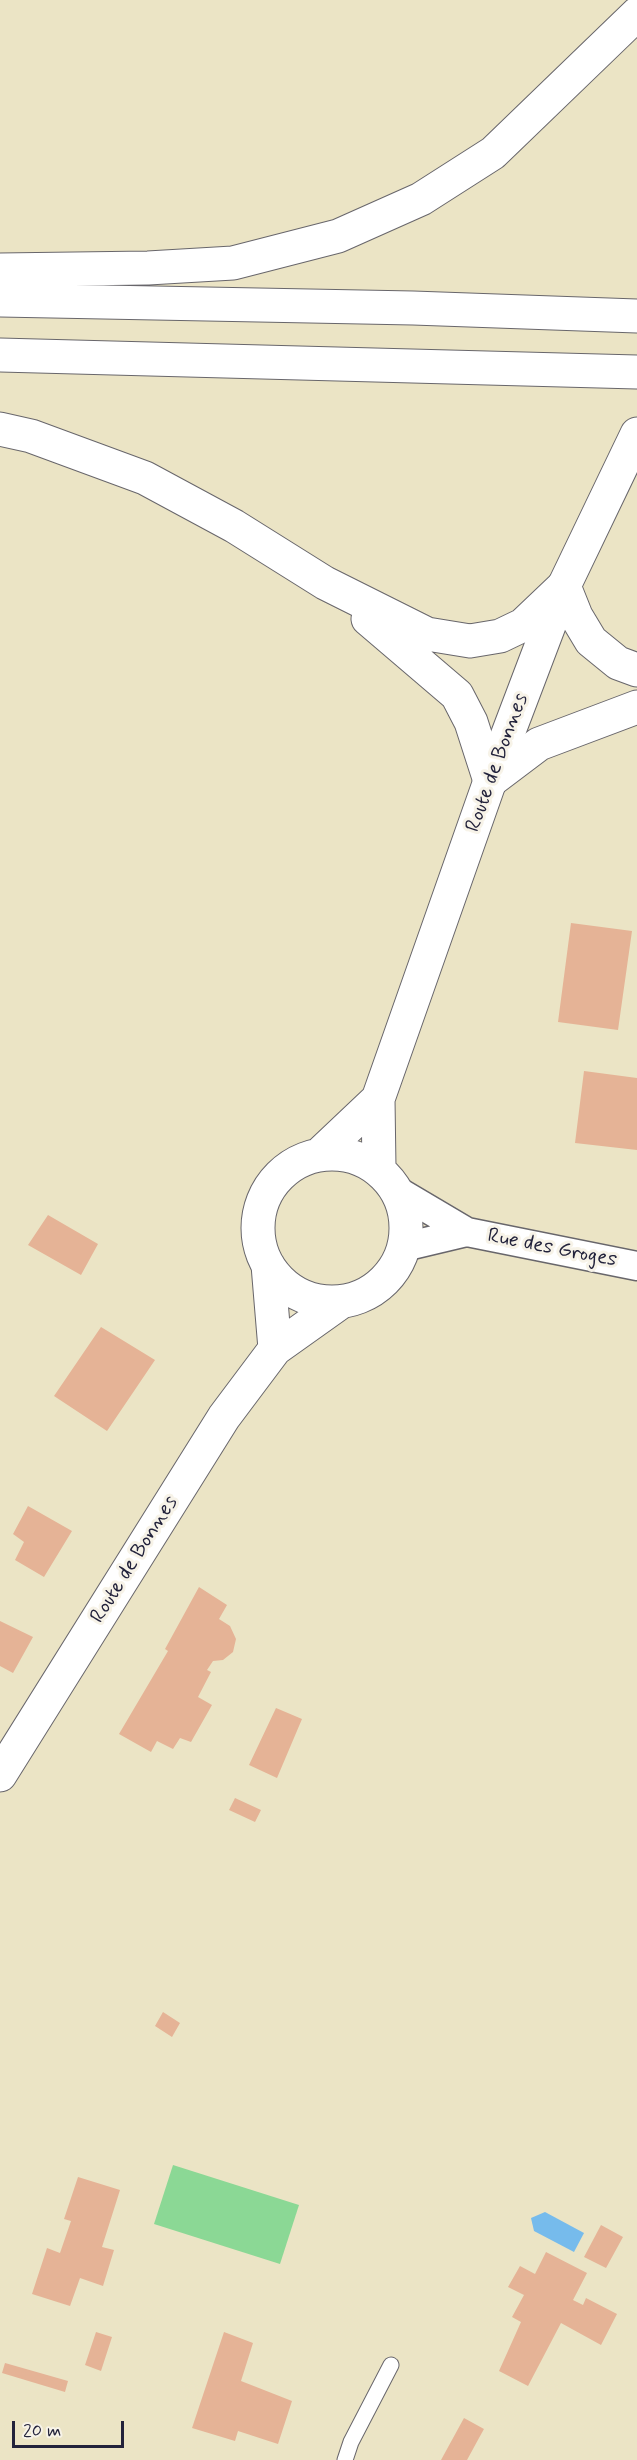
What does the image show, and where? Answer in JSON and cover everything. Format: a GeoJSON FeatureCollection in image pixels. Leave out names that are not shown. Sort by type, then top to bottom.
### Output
{"type":"FeatureCollection","features":[{"type":"Feature","properties":{"kind":"main road"},"geometry":{"type":"LineString","coordinates":[[0,270],[148,268],[233,263],[338,236],[421,199],[493,153],[637,14]]}},
{"type":"Feature","properties":{"kind":"main road"},"geometry":{"type":"LineString","coordinates":[[0,300],[413,308],[637,316]]}},
{"type":"Feature","properties":{"kind":"main road"},"geometry":{"type":"LineString","coordinates":[[0,355],[637,372]]}},
{"type":"Feature","properties":{"kind":"main road"},"geometry":{"type":"LineString","coordinates":[[0,429],[31,435],[145,478],[234,526],[325,583],[427,633],[470,641],[500,636],[524,625],[564,586],[576,616],[591,641],[618,663],[637,670]]}},
{"type":"Feature","properties":{"kind":"main road","name":"Route de Bonnes"},"geometry":{"type":"LineString","coordinates":[[388,1179],[378,1099],[490,781],[564,586],[637,435]]}},
{"type":"Feature","properties":{"kind":"main road"},"geometry":{"type":"LineString","coordinates":[[325,583],[456,695],[471,722],[490,781],[539,744],[637,707]]}},
{"type":"Feature","properties":{"kind":"main road","name":"Route de Bonnes"},"geometry":{"type":"LineString","coordinates":[[322,1152],[378,1099]]}},
{"type":"Feature","properties":{"kind":"main road"},"geometry":{"type":"LineString","coordinates":[[322,1152],[351,1155],[388,1179],[406,1218],[404,1247],[392,1273],[370,1292],[341,1302],[316,1301],[294,1292],[279,1281],[268,1265],[257,1241],[260,1209],[274,1183],[294,1163],[322,1152]]}},
{"type":"Feature","properties":{"kind":"main road"},"geometry":{"type":"LineString","coordinates":[[268,1265],[275,1350]]}},
{"type":"Feature","properties":{"kind":"main road","name":"Route de Bonnes"},"geometry":{"type":"LineString","coordinates":[[0,1775],[224,1417],[275,1350],[341,1302]]}},
{"type":"Feature","properties":{"kind":"street","name":"Rue des Groges"},"geometry":{"type":"LineString","coordinates":[[388,1179],[467,1232],[637,1266]]}},
{"type":"Feature","properties":{"kind":"street","name":"Rue des Groges"},"geometry":{"type":"LineString","coordinates":[[404,1247],[467,1232]]}},
{"type":"Feature","properties":{"kind":"lane"},"geometry":{"type":"LineString","coordinates":[[345,2460],[351,2442],[391,2365]]}},
{"type":"Feature","properties":{"kind":"green space"},"geometry":{"type":"Polygon","coordinates":[[[173,2165],[299,2205],[280,2264],[154,2224],[173,2165]]]}},
{"type":"Feature","properties":{"kind":"water"},"geometry":{"type":"Polygon","coordinates":[[[545,2212],[584,2233],[574,2252],[534,2231],[531,2218],[545,2212]]]}},
{"type":"Feature","properties":{"kind":"building"},"geometry":{"type":"Polygon","coordinates":[[[571,923],[632,931],[618,1030],[558,1022],[571,923]]]}},
{"type":"Feature","properties":{"kind":"building"},"geometry":{"type":"Polygon","coordinates":[[[584,1071],[637,1078],[637,1150],[575,1143],[584,1071]]]}},
{"type":"Feature","properties":{"kind":"building"},"geometry":{"type":"Polygon","coordinates":[[[48,1215],[98,1244],[81,1275],[28,1245],[48,1215]]]}},
{"type":"Feature","properties":{"kind":"building"},"geometry":{"type":"Polygon","coordinates":[[[101,1327],[155,1360],[107,1431],[54,1396],[101,1327]]]}},
{"type":"Feature","properties":{"kind":"building"},"geometry":{"type":"Polygon","coordinates":[[[28,1506],[72,1531],[44,1577],[15,1560],[24,1542],[13,1534],[28,1506]]]}},
{"type":"Feature","properties":{"kind":"building"},"geometry":{"type":"Polygon","coordinates":[[[199,1587],[227,1605],[219,1619],[230,1626],[236,1639],[233,1652],[223,1660],[213,1661],[207,1670],[211,1672],[198,1697],[212,1705],[191,1742],[180,1738],[173,1749],[157,1741],[151,1752],[119,1734],[168,1651],[165,1649],[199,1587]]]}},
{"type":"Feature","properties":{"kind":"building"},"geometry":{"type":"Polygon","coordinates":[[[0,1621],[33,1637],[13,1673],[0,1666],[0,1621]]]}},
{"type":"Feature","properties":{"kind":"building"},"geometry":{"type":"Polygon","coordinates":[[[276,1708],[302,1719],[277,1778],[249,1765],[276,1708]]]}},
{"type":"Feature","properties":{"kind":"building"},"geometry":{"type":"Polygon","coordinates":[[[235,1798],[261,1810],[255,1822],[229,1810],[235,1798]]]}},
{"type":"Feature","properties":{"kind":"building"},"geometry":{"type":"Polygon","coordinates":[[[163,2012],[180,2023],[172,2037],[155,2026],[163,2012]]]}},
{"type":"Feature","properties":{"kind":"building"},"geometry":{"type":"Polygon","coordinates":[[[78,2177],[120,2190],[102,2247],[114,2250],[103,2286],[80,2278],[70,2306],[32,2294],[47,2248],[60,2253],[71,2221],[64,2219],[78,2177]]]}},
{"type":"Feature","properties":{"kind":"building"},"geometry":{"type":"Polygon","coordinates":[[[601,2225],[623,2237],[606,2268],[584,2257],[601,2225]]]}},
{"type":"Feature","properties":{"kind":"building"},"geometry":{"type":"Polygon","coordinates":[[[546,2252],[587,2273],[573,2300],[583,2305],[586,2298],[617,2314],[601,2345],[561,2323],[528,2386],[499,2371],[521,2322],[512,2317],[524,2295],[508,2287],[520,2266],[535,2274],[546,2252]]]}},
{"type":"Feature","properties":{"kind":"building"},"geometry":{"type":"Polygon","coordinates":[[[96,2332],[112,2337],[101,2371],[85,2365],[96,2332]]]}},
{"type":"Feature","properties":{"kind":"building"},"geometry":{"type":"Polygon","coordinates":[[[224,2332],[253,2343],[241,2381],[292,2401],[278,2444],[238,2431],[235,2441],[192,2428],[224,2332]]]}},
{"type":"Feature","properties":{"kind":"building"},"geometry":{"type":"Polygon","coordinates":[[[5,2363],[68,2381],[65,2392],[2,2373],[5,2363]]]}},
{"type":"Feature","properties":{"kind":"building"},"geometry":{"type":"Polygon","coordinates":[[[464,2418],[484,2429],[467,2460],[441,2460],[464,2418]]]}}]}
